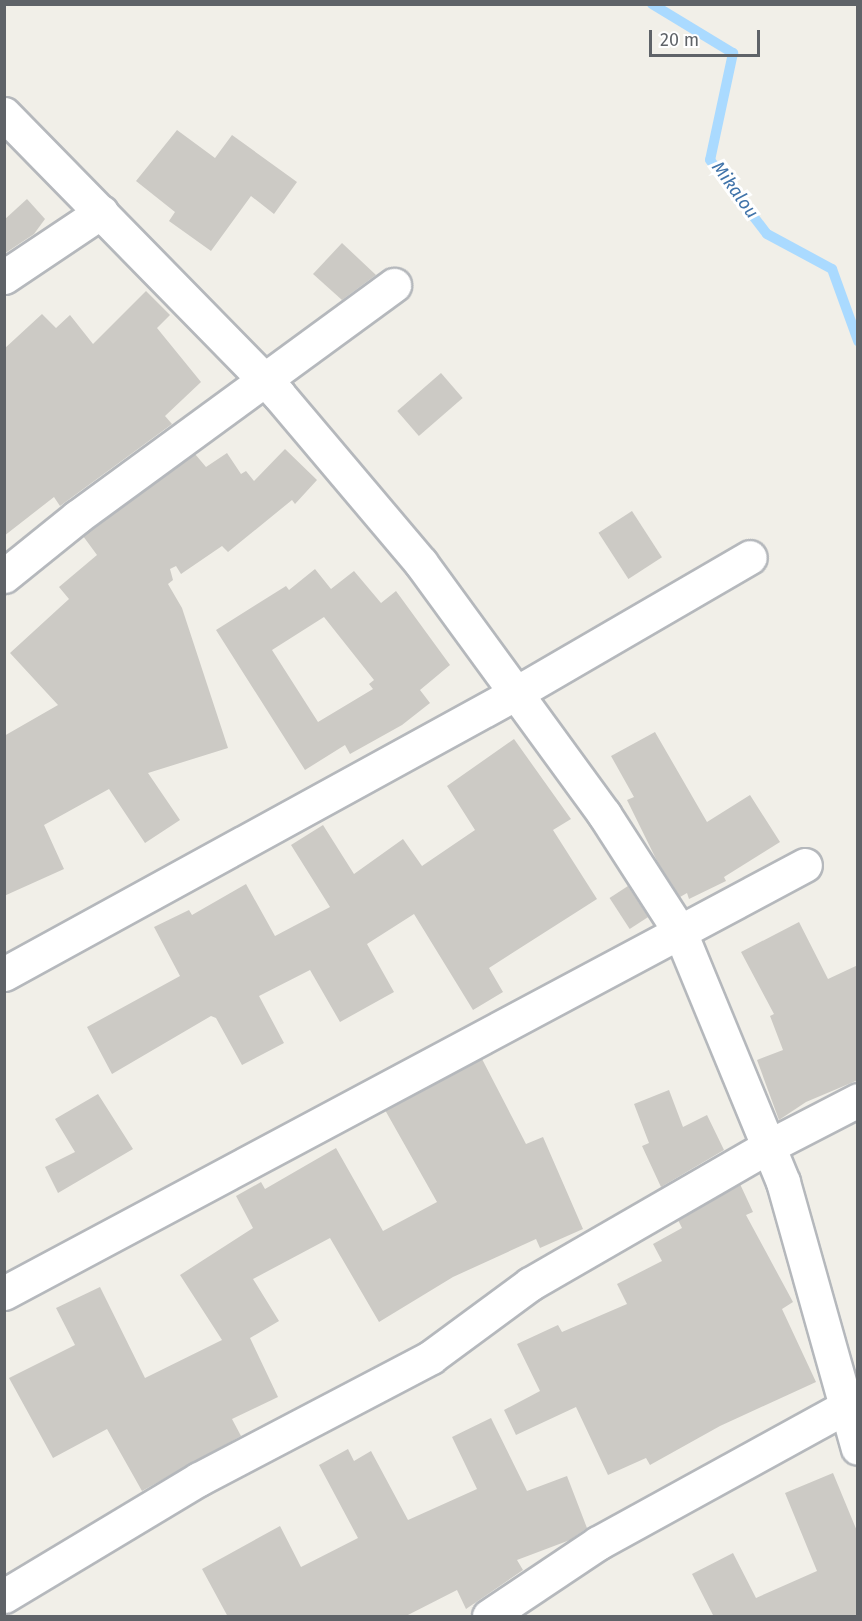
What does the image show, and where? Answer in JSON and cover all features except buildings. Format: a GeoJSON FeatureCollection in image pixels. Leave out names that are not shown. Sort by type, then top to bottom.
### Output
{"type":"FeatureCollection","features":[{"type":"Feature","properties":{"kind":"street"},"geometry":{"type":"LineString","coordinates":[[4,114],[266,381],[421,563],[518,692],[680,932],[769,1146],[852,1403],[858,1448]]}},
{"type":"Feature","properties":{"kind":"street"},"geometry":{"type":"LineString","coordinates":[[4,277],[101,212]]}},
{"type":"Feature","properties":{"kind":"street"},"geometry":{"type":"LineString","coordinates":[[4,576],[77,517],[266,381],[394,285]]}},
{"type":"Feature","properties":{"kind":"street"},"geometry":{"type":"LineString","coordinates":[[4,974],[518,692],[750,557]]}},
{"type":"Feature","properties":{"kind":"street"},"geometry":{"type":"LineString","coordinates":[[4,1293],[805,865]]}},
{"type":"Feature","properties":{"kind":"street"},"geometry":{"type":"LineString","coordinates":[[4,1596],[199,1479],[431,1357],[530,1284],[769,1146],[858,1100]]}},
{"type":"Feature","properties":{"kind":"street"},"geometry":{"type":"LineString","coordinates":[[489,1617],[598,1542],[852,1403]]}},
{"type":"Feature","properties":{"kind":"waterway","name":"Mikalou"},"geometry":{"type":"LineString","coordinates":[[652,4],[733,53],[710,160],[767,234],[832,269],[858,341]]}}]}
